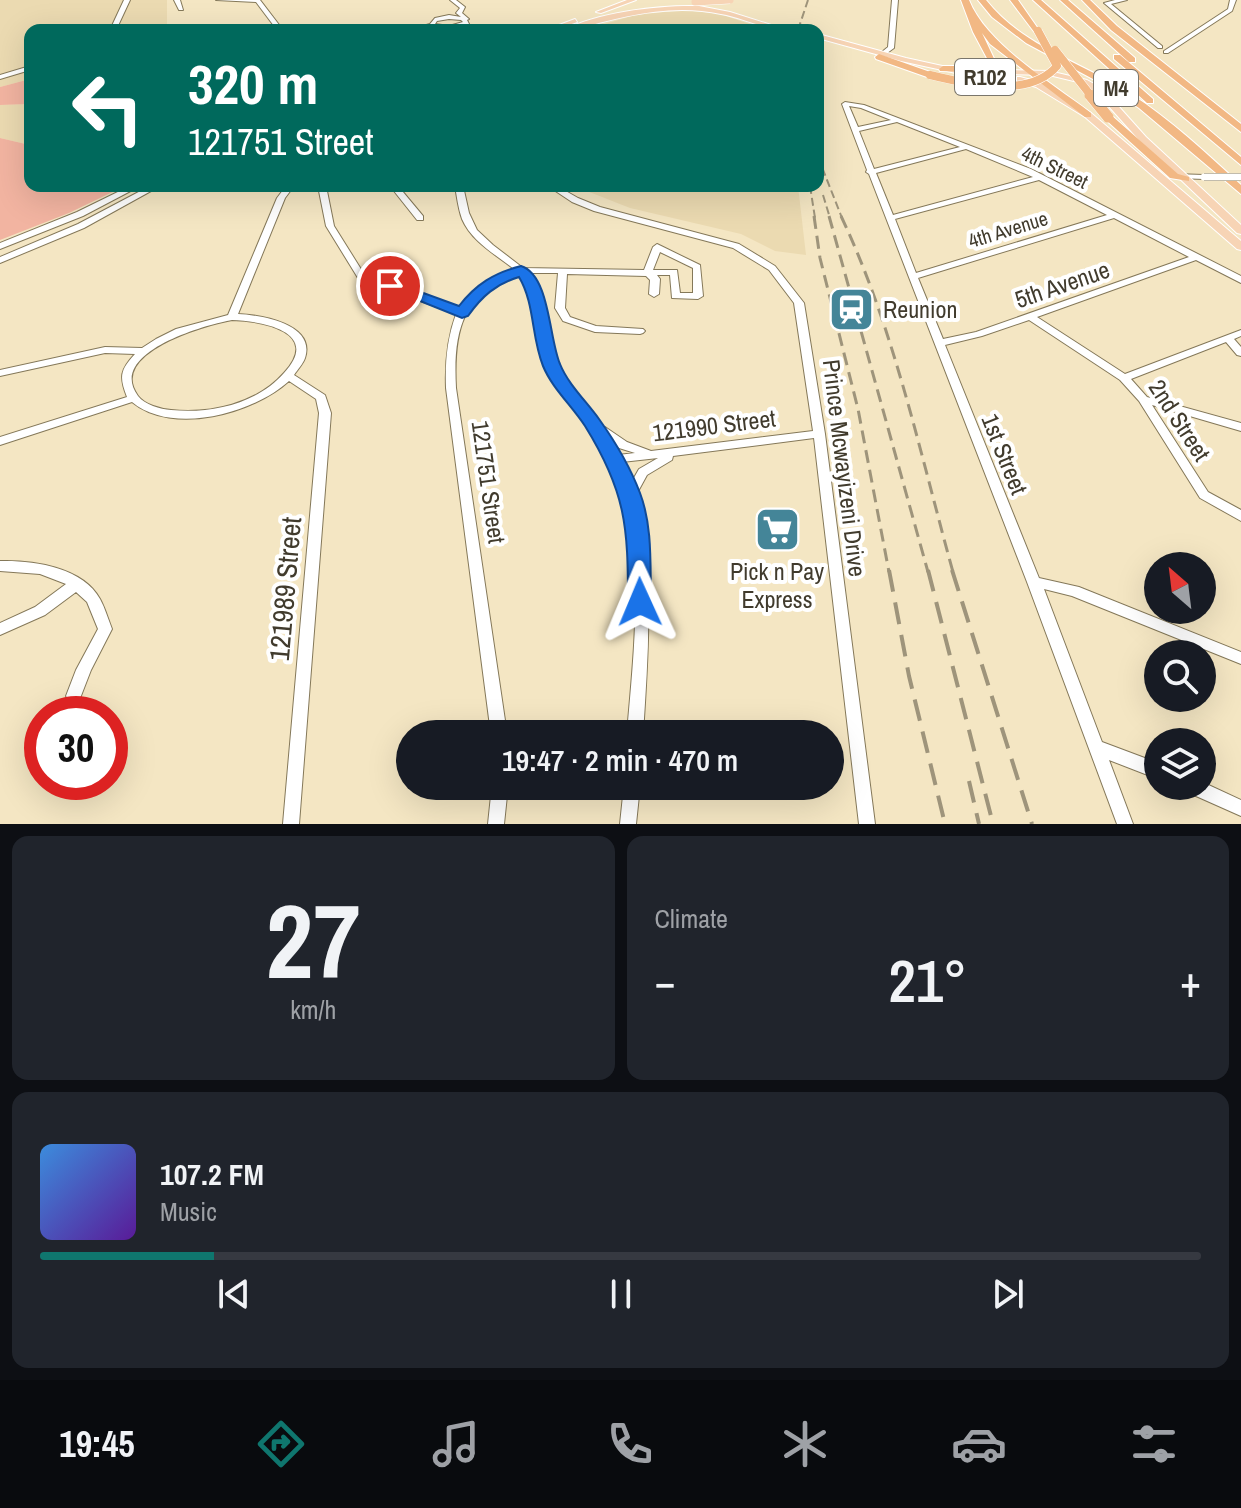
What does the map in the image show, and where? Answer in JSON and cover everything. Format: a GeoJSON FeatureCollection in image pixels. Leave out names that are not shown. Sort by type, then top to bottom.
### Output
{"type":"FeatureCollection","features":[{"type":"Feature","properties":{"kind":"highway"},"geometry":{"type":"LineString","coordinates":[[947,69],[978,69],[994,63],[965,0]]}},
{"type":"Feature","properties":{"kind":"highway"},"geometry":{"type":"LineString","coordinates":[[979,0],[982,20],[1000,47]]}},
{"type":"Feature","properties":{"kind":"highway","name":"M4"},"geometry":{"type":"LineString","coordinates":[[979,0],[1017,33],[1145,107],[1241,191]]}},
{"type":"Feature","properties":{"kind":"highway"},"geometry":{"type":"LineString","coordinates":[[1014,0],[1108,117],[1173,177]]}},
{"type":"Feature","properties":{"kind":"highway"},"geometry":{"type":"LineString","coordinates":[[1037,0],[1241,179]]}},
{"type":"Feature","properties":{"kind":"highway"},"geometry":{"type":"LineString","coordinates":[[1051,0],[1241,162]]}},
{"type":"Feature","properties":{"kind":"highway"},"geometry":{"type":"LineString","coordinates":[[1066,0],[1187,109],[1204,131]]}},
{"type":"Feature","properties":{"kind":"highway"},"geometry":{"type":"LineString","coordinates":[[1066,0],[1179,80]]}},
{"type":"Feature","properties":{"kind":"highway"},"geometry":{"type":"LineString","coordinates":[[1086,0],[1114,28],[1241,129]]}},
{"type":"Feature","properties":{"kind":"highway"},"geometry":{"type":"LineString","coordinates":[[971,15],[991,41],[1088,115]]}},
{"type":"Feature","properties":{"kind":"highway"},"geometry":{"type":"LineString","coordinates":[[881,55],[930,75],[961,82],[998,85],[1047,78],[1057,66],[1038,31]]}},
{"type":"Feature","properties":{"kind":"highway"},"geometry":{"type":"LineString","coordinates":[[947,69],[1006,71],[1016,68],[1018,62]]}},
{"type":"Feature","properties":{"kind":"main road"},"geometry":{"type":"LineString","coordinates":[[566,24],[633,0]]}},
{"type":"Feature","properties":{"kind":"main road"},"geometry":{"type":"LineString","coordinates":[[588,24],[651,7],[709,0]]}},
{"type":"Feature","properties":{"kind":"main road"},"geometry":{"type":"LineString","coordinates":[[719,0],[742,15],[768,24]]}},
{"type":"Feature","properties":{"kind":"main road"},"geometry":{"type":"LineString","coordinates":[[599,12],[635,4],[728,0],[751,16],[778,24]]}},
{"type":"Feature","properties":{"kind":"main road"},"geometry":{"type":"LineString","coordinates":[[592,23],[648,9],[682,8],[721,12],[764,24]]}},
{"type":"Feature","properties":{"kind":"main road","name":"R102"},"geometry":{"type":"LineString","coordinates":[[824,40],[939,72],[1026,80],[1088,115],[1241,231]]}},
{"type":"Feature","properties":{"kind":"main road","name":"R102"},"geometry":{"type":"LineString","coordinates":[[881,55],[947,69],[1069,78],[1096,88],[1173,177],[1241,247]]}},
{"type":"Feature","properties":{"kind":"street"},"geometry":{"type":"LineString","coordinates":[[114,24],[127,0]]}},
{"type":"Feature","properties":{"kind":"street"},"geometry":{"type":"LineString","coordinates":[[177,0],[181,9]]}},
{"type":"Feature","properties":{"kind":"street"},"geometry":{"type":"LineString","coordinates":[[219,0],[230,4],[243,3],[248,9]]}},
{"type":"Feature","properties":{"kind":"street"},"geometry":{"type":"LineString","coordinates":[[230,4],[257,0],[275,24]]}},
{"type":"Feature","properties":{"kind":"street"},"geometry":{"type":"LineString","coordinates":[[432,24],[459,13],[463,8],[453,0]]}},
{"type":"Feature","properties":{"kind":"street"},"geometry":{"type":"LineString","coordinates":[[881,55],[893,44],[895,0]]}},
{"type":"Feature","properties":{"kind":"street"},"geometry":{"type":"LineString","coordinates":[[1096,0],[1107,3],[1160,47]]}},
{"type":"Feature","properties":{"kind":"street"},"geometry":{"type":"LineString","coordinates":[[1107,3],[1124,0]]}},
{"type":"Feature","properties":{"kind":"street"},"geometry":{"type":"LineString","coordinates":[[1166,52],[1230,10],[1233,0]]}},
{"type":"Feature","properties":{"kind":"street"},"geometry":{"type":"LineString","coordinates":[[459,13],[464,24]]}},
{"type":"Feature","properties":{"kind":"street"},"geometry":{"type":"LineString","coordinates":[[449,17],[462,24]]}},
{"type":"Feature","properties":{"kind":"street"},"geometry":{"type":"LineString","coordinates":[[0,77],[24,70]]}},
{"type":"Feature","properties":{"kind":"street","name":"4th Street"},"geometry":{"type":"LineString","coordinates":[[847,103],[1040,177],[1241,280]]}},
{"type":"Feature","properties":{"kind":"street","name":"1st Street"},"geometry":{"type":"LineString","coordinates":[[847,103],[845,105],[870,172],[1034,582],[1125,824]]}},
{"type":"Feature","properties":{"kind":"street"},"geometry":{"type":"LineString","coordinates":[[855,130],[898,120]]}},
{"type":"Feature","properties":{"kind":"street"},"geometry":{"type":"LineString","coordinates":[[870,172],[967,147]]}},
{"type":"Feature","properties":{"kind":"street"},"geometry":{"type":"LineString","coordinates":[[890,218],[1040,177]]}},
{"type":"Feature","properties":{"kind":"street"},"geometry":{"type":"LineString","coordinates":[[1173,177],[1241,179]]}},
{"type":"Feature","properties":{"kind":"street"},"geometry":{"type":"LineString","coordinates":[[0,246],[80,214],[124,192]]}},
{"type":"Feature","properties":{"kind":"street"},"geometry":{"type":"LineString","coordinates":[[0,260],[81,226],[145,192]]}},
{"type":"Feature","properties":{"kind":"street"},"geometry":{"type":"LineString","coordinates":[[232,317],[286,192]]}},
{"type":"Feature","properties":{"kind":"street"},"geometry":{"type":"LineString","coordinates":[[323,192],[330,226],[359,274],[462,313]]}},
{"type":"Feature","properties":{"kind":"street"},"geometry":{"type":"LineString","coordinates":[[399,192],[420,218]]}},
{"type":"Feature","properties":{"kind":"street"},"geometry":{"type":"LineString","coordinates":[[460,192],[465,216],[475,233],[521,270],[537,293],[544,345],[553,369],[594,425],[631,494],[639,539],[635,720]]}},
{"type":"Feature","properties":{"kind":"street","name":"Prince Mcwayizeni Drive"},"geometry":{"type":"LineString","coordinates":[[562,192],[597,209],[726,242],[758,257],[776,272],[795,295],[802,310],[819,434],[867,824]]}},
{"type":"Feature","properties":{"kind":"street","name":"4th Avenue"},"geometry":{"type":"LineString","coordinates":[[912,277],[1115,215]]}},
{"type":"Feature","properties":{"kind":"street"},"geometry":{"type":"LineString","coordinates":[[521,270],[648,273],[673,272],[675,296],[693,298],[698,295],[698,267],[657,247],[648,273]]}},
{"type":"Feature","properties":{"kind":"street"},"geometry":{"type":"LineString","coordinates":[[0,269],[21,252]]}},
{"type":"Feature","properties":{"kind":"street","name":"5th Avenue"},"geometry":{"type":"LineString","coordinates":[[939,343],[979,334],[1197,257]]}},
{"type":"Feature","properties":{"kind":"street","name":"121751 Street"},"geometry":{"type":"LineString","coordinates":[[497,720],[449,370],[450,342],[462,313],[485,286],[521,270]]}},
{"type":"Feature","properties":{"kind":"street"},"geometry":{"type":"LineString","coordinates":[[563,271],[560,308],[566,319],[595,329],[640,331]]}},
{"type":"Feature","properties":{"kind":"street"},"geometry":{"type":"LineString","coordinates":[[648,273],[655,279],[654,294]]}},
{"type":"Feature","properties":{"kind":"street","name":"2nd Street"},"geometry":{"type":"LineString","coordinates":[[1030,316],[1124,378],[1143,399],[1208,499],[1241,516]]}},
{"type":"Feature","properties":{"kind":"street"},"geometry":{"type":"LineString","coordinates":[[232,317],[271,320],[296,334],[301,349],[300,358],[289,376],[261,396],[209,413],[169,414],[148,408],[134,398],[128,384],[128,375],[145,351],[184,328],[232,317]]}},
{"type":"Feature","properties":{"kind":"street"},"geometry":{"type":"LineString","coordinates":[[1124,378],[1241,333]]}},
{"type":"Feature","properties":{"kind":"street"},"geometry":{"type":"LineString","coordinates":[[1227,338],[1241,353]]}},
{"type":"Feature","properties":{"kind":"street"},"geometry":{"type":"LineString","coordinates":[[0,373],[105,350],[145,351]]}},
{"type":"Feature","properties":{"kind":"street"},"geometry":{"type":"LineString","coordinates":[[0,367],[40,365]]}},
{"type":"Feature","properties":{"kind":"street","name":"121989 Street"},"geometry":{"type":"LineString","coordinates":[[289,376],[321,397],[325,413],[291,824]]}},
{"type":"Feature","properties":{"kind":"street"},"geometry":{"type":"LineString","coordinates":[[0,441],[134,398]]}},
{"type":"Feature","properties":{"kind":"street"},"geometry":{"type":"LineString","coordinates":[[1143,399],[1241,427]]}},
{"type":"Feature","properties":{"kind":"street"},"geometry":{"type":"LineString","coordinates":[[594,425],[623,445],[656,455]]}},
{"type":"Feature","properties":{"kind":"street","name":"121990 Street"},"geometry":{"type":"LineString","coordinates":[[614,459],[819,434]]}},
{"type":"Feature","properties":{"kind":"street"},"geometry":{"type":"LineString","coordinates":[[631,494],[648,468],[680,452]]}},
{"type":"Feature","properties":{"kind":"street"},"geometry":{"type":"LineString","coordinates":[[0,566],[42,569],[61,574],[93,599],[105,629],[92,656],[81,670],[74,696]]}},
{"type":"Feature","properties":{"kind":"street"},"geometry":{"type":"LineString","coordinates":[[1034,582],[1074,591],[1241,658]]}},
{"type":"Feature","properties":{"kind":"street"},"geometry":{"type":"LineString","coordinates":[[0,629],[40,611],[77,584]]}},
{"type":"Feature","properties":{"kind":"street"},"geometry":{"type":"LineString","coordinates":[[1095,747],[1144,766]]}},
{"type":"Feature","properties":{"kind":"street"},"geometry":{"type":"LineString","coordinates":[[1216,797],[1241,808]]}},
{"type":"Feature","properties":{"kind":"street"},"geometry":{"type":"LineString","coordinates":[[496,824],[499,800]]}},
{"type":"Feature","properties":{"kind":"street"},"geometry":{"type":"LineString","coordinates":[[628,824],[631,800]]}},
{"type":"Feature","properties":{"kind":"shaded area"},"geometry":{"type":"Polygon","coordinates":[[[0,0],[167,0],[167,24],[24,24],[24,81],[0,87],[0,0]]]}},
{"type":"Feature","properties":{"kind":"shaded area"},"geometry":{"type":"Polygon","coordinates":[[[684,10],[720,14],[749,24],[605,24],[635,15],[684,10]]]}},
{"type":"Feature","properties":{"kind":"shaded area"},"geometry":{"type":"Polygon","coordinates":[[[24,81],[24,104],[0,105],[0,87],[24,81]]]}},
{"type":"Feature","properties":{"kind":"shaded area"},"geometry":{"type":"Polygon","coordinates":[[[24,104],[24,144],[0,138],[0,105],[24,104]]]}},
{"type":"Feature","properties":{"kind":"shaded area"},"geometry":{"type":"Polygon","coordinates":[[[0,138],[24,144],[24,192],[113,192],[69,213],[0,240],[0,138]]]}},
{"type":"Feature","properties":{"kind":"shaded area"},"geometry":{"type":"Polygon","coordinates":[[[589,192],[799,192],[806,255],[775,251],[741,234],[630,208],[589,192]]]}},
{"type":"Feature","properties":{"kind":"railway"},"geometry":{"type":"LineString","coordinates":[[800,24],[808,0]]}},
{"type":"Feature","properties":{"kind":"railway"},"geometry":{"type":"LineString","coordinates":[[824,172],[842,218]]}},
{"type":"Feature","properties":{"kind":"railway"},"geometry":{"type":"LineString","coordinates":[[811,192],[815,218]]}},
{"type":"Feature","properties":{"kind":"railway"},"geometry":{"type":"LineString","coordinates":[[823,195],[830,218]]}},
{"type":"Feature","properties":{"kind":"railway"},"geometry":{"type":"LineString","coordinates":[[814,216],[820,258],[858,409],[889,572]]}},
{"type":"Feature","properties":{"kind":"railway"},"geometry":{"type":"LineString","coordinates":[[829,216],[928,572]]}},
{"type":"Feature","properties":{"kind":"railway"},"geometry":{"type":"LineString","coordinates":[[841,216],[891,346],[953,572]]}},
{"type":"Feature","properties":{"kind":"railway"},"geometry":{"type":"LineString","coordinates":[[889,570],[909,676],[945,824]]}},
{"type":"Feature","properties":{"kind":"railway"},"geometry":{"type":"LineString","coordinates":[[928,570],[993,824]]}},
{"type":"Feature","properties":{"kind":"railway"},"geometry":{"type":"LineString","coordinates":[[952,570],[1032,824]]}},
{"type":"Feature","properties":{"kind":"railway"},"geometry":{"type":"LineString","coordinates":[[969,781],[979,824]]}},
{"type":"Feature","properties":{"kind":"place","name":"Reunion"},"geometry":{"type":"Point","coordinates":[852,309]}},
{"type":"Feature","properties":{"kind":"place","name":"Pick n Pay Express"},"geometry":{"type":"Point","coordinates":[777,529]}},
{"type":"Feature","properties":{"kind":"route"},"geometry":{"type":"LineString","coordinates":[[390,286],[462,313],[476,293],[504,276],[521,270],[532,283],[537,293],[549,361],[594,425],[631,494],[639,539],[640,602]]}}]}
